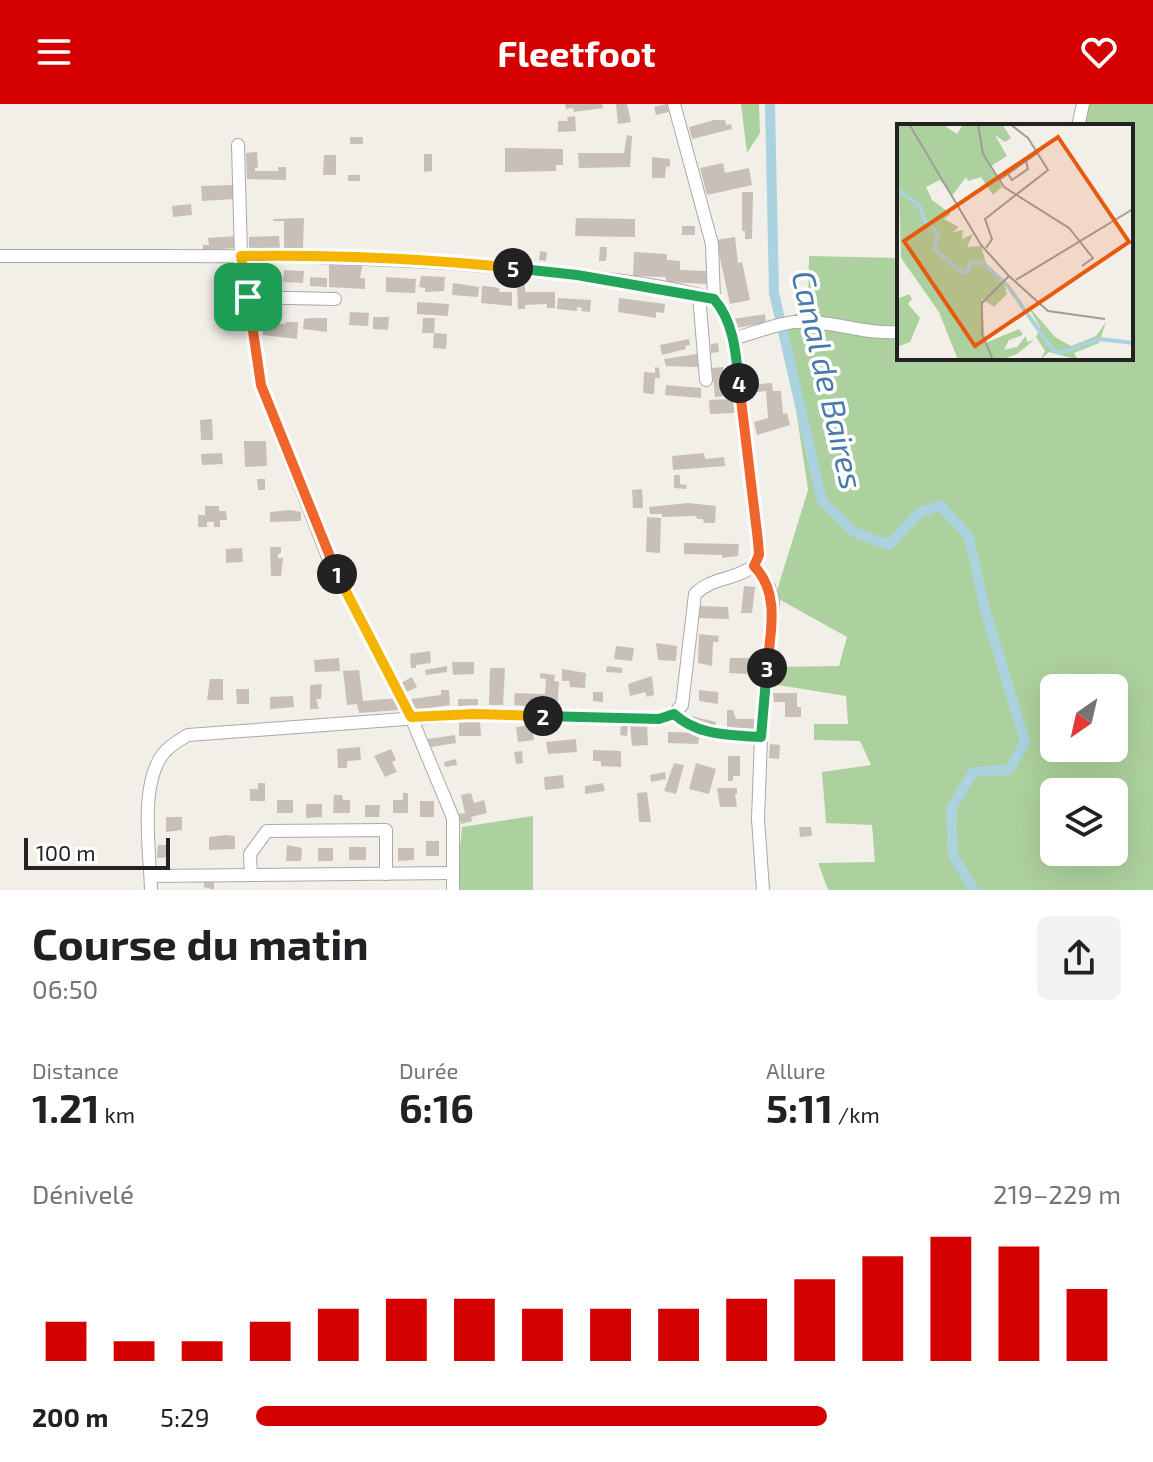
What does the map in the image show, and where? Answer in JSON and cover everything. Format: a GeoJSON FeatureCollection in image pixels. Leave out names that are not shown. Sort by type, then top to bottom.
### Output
{"type":"FeatureCollection","features":[{"type":"Feature","properties":{"kind":"street"},"geometry":{"type":"LineString","coordinates":[[151,890],[149,793],[152,774],[163,754],[188,735],[473,714],[659,719],[674,714],[682,705],[695,594],[705,584],[740,576],[754,566],[759,555],[734,342],[725,313],[714,299],[712,244],[674,104]]}},
{"type":"Feature","properties":{"kind":"street"},"geometry":{"type":"LineString","coordinates":[[1078,124],[1083,104]]}},
{"type":"Feature","properties":{"kind":"street"},"geometry":{"type":"LineString","coordinates":[[238,145],[241,256],[261,385],[329,560],[411,717],[453,818],[453,890]]}},
{"type":"Feature","properties":{"kind":"street"},"geometry":{"type":"LineString","coordinates":[[0,256],[308,255],[464,262],[577,275],[714,299]]}},
{"type":"Feature","properties":{"kind":"street"},"geometry":{"type":"LineString","coordinates":[[699,295],[706,380]]}},
{"type":"Feature","properties":{"kind":"street"},"geometry":{"type":"LineString","coordinates":[[248,297],[335,299]]}},
{"type":"Feature","properties":{"kind":"street"},"geometry":{"type":"LineString","coordinates":[[734,342],[739,337],[794,322],[897,332]]}},
{"type":"Feature","properties":{"kind":"street"},"geometry":{"type":"LineString","coordinates":[[754,566],[769,587],[773,602],[761,737],[758,819],[763,890]]}},
{"type":"Feature","properties":{"kind":"street"},"geometry":{"type":"LineString","coordinates":[[674,714],[686,725],[720,735],[761,737]]}},
{"type":"Feature","properties":{"kind":"street"},"geometry":{"type":"LineString","coordinates":[[251,875],[250,854],[267,831],[386,830],[386,874]]}},
{"type":"Feature","properties":{"kind":"street"},"geometry":{"type":"LineString","coordinates":[[151,876],[453,873]]}},
{"type":"Feature","properties":{"kind":"green space"},"geometry":{"type":"Polygon","coordinates":[[[741,104],[759,104],[760,133],[747,153],[741,104]]]}},
{"type":"Feature","properties":{"kind":"green space"},"geometry":{"type":"Polygon","coordinates":[[[1089,104],[1153,104],[1153,890],[828,890],[818,863],[875,862],[872,825],[826,823],[822,772],[871,765],[860,741],[814,740],[814,724],[848,724],[846,696],[772,684],[773,667],[839,666],[847,637],[775,597],[808,490],[783,322],[808,306],[809,256],[897,258],[897,360],[1133,360],[1133,124],[1083,124],[1089,104]]]}},
{"type":"Feature","properties":{"kind":"green space"},"geometry":{"type":"Polygon","coordinates":[[[533,816],[533,890],[456,890],[462,827],[533,816]]]}},
{"type":"Feature","properties":{"kind":"building"},"geometry":{"type":"Polygon","coordinates":[[[565,104],[602,104],[603,108],[574,112],[573,108],[566,109],[565,104]]]}},
{"type":"Feature","properties":{"kind":"building"},"geometry":{"type":"Polygon","coordinates":[[[616,104],[627,104],[631,122],[618,124],[616,104]]]}},
{"type":"Feature","properties":{"kind":"building"},"geometry":{"type":"Polygon","coordinates":[[[667,104],[669,112],[656,115],[654,107],[667,104]]]}},
{"type":"Feature","properties":{"kind":"building"},"geometry":{"type":"Polygon","coordinates":[[[575,116],[576,131],[558,132],[558,121],[568,121],[567,117],[575,116]]]}},
{"type":"Feature","properties":{"kind":"building"},"geometry":{"type":"Polygon","coordinates":[[[725,120],[732,129],[692,139],[689,127],[725,120]]]}},
{"type":"Feature","properties":{"kind":"building"},"geometry":{"type":"Polygon","coordinates":[[[627,135],[632,136],[630,167],[579,168],[578,153],[624,153],[627,135]]]}},
{"type":"Feature","properties":{"kind":"building"},"geometry":{"type":"Polygon","coordinates":[[[350,137],[363,137],[363,144],[350,144],[350,137]]]}},
{"type":"Feature","properties":{"kind":"building"},"geometry":{"type":"Polygon","coordinates":[[[505,148],[563,149],[563,165],[556,165],[556,171],[505,172],[505,148]]]}},
{"type":"Feature","properties":{"kind":"building"},"geometry":{"type":"Polygon","coordinates":[[[257,152],[258,168],[255,171],[278,171],[278,167],[286,167],[286,180],[247,179],[246,153],[257,152]]]}},
{"type":"Feature","properties":{"kind":"building"},"geometry":{"type":"Polygon","coordinates":[[[424,154],[432,154],[432,171],[424,172],[424,154]]]}},
{"type":"Feature","properties":{"kind":"building"},"geometry":{"type":"Polygon","coordinates":[[[324,155],[336,155],[336,175],[323,175],[324,155]]]}},
{"type":"Feature","properties":{"kind":"building"},"geometry":{"type":"Polygon","coordinates":[[[652,157],[670,159],[665,178],[652,178],[652,157]]]}},
{"type":"Feature","properties":{"kind":"building"},"geometry":{"type":"Polygon","coordinates":[[[723,163],[725,173],[749,168],[752,185],[707,195],[700,168],[723,163]]]}},
{"type":"Feature","properties":{"kind":"building"},"geometry":{"type":"Polygon","coordinates":[[[348,175],[360,175],[360,181],[348,181],[348,175]]]}},
{"type":"Feature","properties":{"kind":"building"},"geometry":{"type":"Polygon","coordinates":[[[234,185],[235,199],[202,201],[201,186],[234,185]]]}},
{"type":"Feature","properties":{"kind":"building"},"geometry":{"type":"Polygon","coordinates":[[[742,192],[753,192],[752,239],[745,239],[745,231],[742,231],[742,192]]]}},
{"type":"Feature","properties":{"kind":"building"},"geometry":{"type":"Polygon","coordinates":[[[191,204],[192,215],[173,217],[172,206],[191,204]]]}},
{"type":"Feature","properties":{"kind":"building"},"geometry":{"type":"Polygon","coordinates":[[[304,218],[303,250],[284,249],[284,221],[273,219],[304,218]]]}},
{"type":"Feature","properties":{"kind":"building"},"geometry":{"type":"Polygon","coordinates":[[[576,218],[635,219],[635,237],[575,236],[576,218]]]}},
{"type":"Feature","properties":{"kind":"building"},"geometry":{"type":"Polygon","coordinates":[[[682,226],[695,226],[695,235],[682,235],[682,226]]]}},
{"type":"Feature","properties":{"kind":"building"},"geometry":{"type":"Polygon","coordinates":[[[237,236],[237,248],[203,250],[203,245],[209,245],[208,238],[237,236]]]}},
{"type":"Feature","properties":{"kind":"building"},"geometry":{"type":"Polygon","coordinates":[[[279,236],[280,248],[249,249],[249,237],[279,236]]]}},
{"type":"Feature","properties":{"kind":"building"},"geometry":{"type":"Polygon","coordinates":[[[735,237],[738,263],[742,262],[750,300],[730,304],[716,240],[735,237]]]}},
{"type":"Feature","properties":{"kind":"building"},"geometry":{"type":"Polygon","coordinates":[[[600,247],[607,247],[606,261],[599,261],[600,247]]]}},
{"type":"Feature","properties":{"kind":"building"},"geometry":{"type":"Polygon","coordinates":[[[540,251],[547,252],[546,261],[539,260],[540,251]]]}},
{"type":"Feature","properties":{"kind":"building"},"geometry":{"type":"Polygon","coordinates":[[[634,252],[667,254],[667,260],[680,261],[680,270],[706,271],[707,284],[666,282],[666,277],[633,276],[634,252]]]}},
{"type":"Feature","properties":{"kind":"building"},"geometry":{"type":"Polygon","coordinates":[[[329,262],[363,263],[360,278],[365,278],[365,289],[329,287],[329,262]]]}},
{"type":"Feature","properties":{"kind":"building"},"geometry":{"type":"Polygon","coordinates":[[[284,270],[304,271],[303,283],[283,282],[284,270]]]}},
{"type":"Feature","properties":{"kind":"building"},"geometry":{"type":"Polygon","coordinates":[[[421,276],[445,277],[444,291],[425,292],[425,288],[419,287],[421,276]]]}},
{"type":"Feature","properties":{"kind":"building"},"geometry":{"type":"Polygon","coordinates":[[[310,277],[327,278],[327,287],[310,286],[310,277]]]}},
{"type":"Feature","properties":{"kind":"building"},"geometry":{"type":"Polygon","coordinates":[[[386,277],[416,279],[415,293],[386,292],[386,277]]]}},
{"type":"Feature","properties":{"kind":"building"},"geometry":{"type":"Polygon","coordinates":[[[521,280],[525,280],[525,292],[555,292],[555,308],[547,308],[547,304],[525,305],[525,309],[518,309],[517,285],[521,286],[521,280]]]}},
{"type":"Feature","properties":{"kind":"building"},"geometry":{"type":"Polygon","coordinates":[[[453,283],[479,287],[478,297],[452,295],[453,283]]]}},
{"type":"Feature","properties":{"kind":"building"},"geometry":{"type":"Polygon","coordinates":[[[482,286],[500,289],[499,292],[512,292],[512,306],[481,303],[482,286]]]}},
{"type":"Feature","properties":{"kind":"building"},"geometry":{"type":"Polygon","coordinates":[[[558,298],[591,300],[590,312],[577,307],[577,311],[557,309],[558,298]]]}},
{"type":"Feature","properties":{"kind":"building"},"geometry":{"type":"Polygon","coordinates":[[[619,298],[665,304],[664,313],[656,312],[656,318],[618,312],[619,298]]]}},
{"type":"Feature","properties":{"kind":"building"},"geometry":{"type":"Polygon","coordinates":[[[417,302],[449,304],[448,316],[417,314],[417,302]]]}},
{"type":"Feature","properties":{"kind":"building"},"geometry":{"type":"Polygon","coordinates":[[[350,312],[369,313],[368,326],[349,325],[350,312]]]}},
{"type":"Feature","properties":{"kind":"building"},"geometry":{"type":"Polygon","coordinates":[[[765,314],[766,323],[735,328],[733,319],[765,314]]]}},
{"type":"Feature","properties":{"kind":"building"},"geometry":{"type":"Polygon","coordinates":[[[373,317],[389,317],[388,330],[373,329],[373,317]]]}},
{"type":"Feature","properties":{"kind":"building"},"geometry":{"type":"Polygon","coordinates":[[[327,318],[327,332],[303,329],[304,319],[327,318]]]}},
{"type":"Feature","properties":{"kind":"building"},"geometry":{"type":"Polygon","coordinates":[[[423,318],[435,318],[434,333],[422,333],[423,318]]]}},
{"type":"Feature","properties":{"kind":"building"},"geometry":{"type":"Polygon","coordinates":[[[298,322],[297,339],[263,335],[263,323],[298,322]]]}},
{"type":"Feature","properties":{"kind":"building"},"geometry":{"type":"Polygon","coordinates":[[[434,333],[447,334],[446,349],[433,348],[434,333]]]}},
{"type":"Feature","properties":{"kind":"building"},"geometry":{"type":"Polygon","coordinates":[[[689,339],[690,345],[685,346],[686,349],[662,355],[660,345],[689,339]]]}},
{"type":"Feature","properties":{"kind":"building"},"geometry":{"type":"Polygon","coordinates":[[[718,343],[719,352],[711,353],[711,344],[718,343]]]}},
{"type":"Feature","properties":{"kind":"building"},"geometry":{"type":"Polygon","coordinates":[[[697,354],[698,367],[666,366],[664,359],[697,354]]]}},
{"type":"Feature","properties":{"kind":"building"},"geometry":{"type":"Polygon","coordinates":[[[655,367],[659,368],[660,378],[655,378],[654,394],[643,393],[644,372],[655,373],[655,367]]]}},
{"type":"Feature","properties":{"kind":"building"},"geometry":{"type":"Polygon","coordinates":[[[723,367],[725,396],[715,397],[712,368],[723,367]]]}},
{"type":"Feature","properties":{"kind":"building"},"geometry":{"type":"Polygon","coordinates":[[[772,383],[773,391],[781,391],[783,414],[787,413],[790,425],[757,435],[754,422],[768,418],[766,391],[748,393],[747,385],[772,383]]]}},
{"type":"Feature","properties":{"kind":"building"},"geometry":{"type":"Polygon","coordinates":[[[666,385],[701,388],[701,398],[665,395],[666,385]]]}},
{"type":"Feature","properties":{"kind":"building"},"geometry":{"type":"Polygon","coordinates":[[[734,399],[735,413],[710,414],[709,400],[734,399]]]}},
{"type":"Feature","properties":{"kind":"building"},"geometry":{"type":"Polygon","coordinates":[[[212,419],[213,440],[201,440],[200,420],[212,419]]]}},
{"type":"Feature","properties":{"kind":"building"},"geometry":{"type":"Polygon","coordinates":[[[244,441],[266,441],[267,466],[245,467],[244,441]]]}},
{"type":"Feature","properties":{"kind":"building"},"geometry":{"type":"Polygon","coordinates":[[[222,453],[223,464],[202,465],[201,454],[222,453]]]}},
{"type":"Feature","properties":{"kind":"building"},"geometry":{"type":"Polygon","coordinates":[[[704,453],[705,459],[724,457],[725,466],[673,470],[672,456],[704,453]]]}},
{"type":"Feature","properties":{"kind":"building"},"geometry":{"type":"Polygon","coordinates":[[[674,475],[680,475],[680,484],[687,485],[686,489],[674,488],[674,475]]]}},
{"type":"Feature","properties":{"kind":"building"},"geometry":{"type":"Polygon","coordinates":[[[257,479],[265,479],[265,490],[258,490],[257,479]]]}},
{"type":"Feature","properties":{"kind":"building"},"geometry":{"type":"Polygon","coordinates":[[[642,489],[643,508],[633,508],[632,490],[642,489]]]}},
{"type":"Feature","properties":{"kind":"building"},"geometry":{"type":"Polygon","coordinates":[[[688,503],[716,506],[715,523],[704,523],[696,516],[662,517],[662,514],[650,514],[649,507],[688,503]]]}},
{"type":"Feature","properties":{"kind":"building"},"geometry":{"type":"Polygon","coordinates":[[[205,506],[219,506],[219,511],[226,511],[227,520],[220,520],[220,527],[214,527],[214,522],[207,522],[207,527],[198,527],[198,515],[205,515],[205,506]]]}},
{"type":"Feature","properties":{"kind":"building"},"geometry":{"type":"Polygon","coordinates":[[[270,512],[301,512],[301,521],[270,522],[270,512]]]}},
{"type":"Feature","properties":{"kind":"building"},"geometry":{"type":"Polygon","coordinates":[[[647,517],[661,518],[660,553],[646,552],[647,517]]]}},
{"type":"Feature","properties":{"kind":"building"},"geometry":{"type":"Polygon","coordinates":[[[684,543],[739,544],[738,556],[722,558],[722,555],[684,554],[684,543]]]}},
{"type":"Feature","properties":{"kind":"building"},"geometry":{"type":"Polygon","coordinates":[[[270,547],[281,547],[278,558],[283,558],[281,576],[271,576],[270,547]]]}},
{"type":"Feature","properties":{"kind":"building"},"geometry":{"type":"Polygon","coordinates":[[[242,548],[243,562],[226,563],[226,549],[242,548]]]}},
{"type":"Feature","properties":{"kind":"building"},"geometry":{"type":"Polygon","coordinates":[[[744,586],[755,587],[752,613],[741,613],[744,586]]]}},
{"type":"Feature","properties":{"kind":"building"},"geometry":{"type":"Polygon","coordinates":[[[700,606],[728,607],[729,619],[699,618],[700,606]]]}},
{"type":"Feature","properties":{"kind":"building"},"geometry":{"type":"Polygon","coordinates":[[[699,634],[719,636],[718,642],[713,642],[712,666],[698,663],[699,634]]]}},
{"type":"Feature","properties":{"kind":"building"},"geometry":{"type":"Polygon","coordinates":[[[656,643],[677,646],[676,661],[658,660],[656,643]]]}},
{"type":"Feature","properties":{"kind":"building"},"geometry":{"type":"Polygon","coordinates":[[[616,646],[634,648],[632,661],[614,659],[616,646]]]}},
{"type":"Feature","properties":{"kind":"building"},"geometry":{"type":"Polygon","coordinates":[[[430,651],[431,663],[411,668],[410,654],[430,651]]]}},
{"type":"Feature","properties":{"kind":"building"},"geometry":{"type":"Polygon","coordinates":[[[339,658],[340,671],[315,672],[314,660],[339,658]]]}},
{"type":"Feature","properties":{"kind":"building"},"geometry":{"type":"Polygon","coordinates":[[[730,658],[752,658],[753,670],[747,670],[747,674],[729,673],[730,658]]]}},
{"type":"Feature","properties":{"kind":"building"},"geometry":{"type":"Polygon","coordinates":[[[452,662],[474,662],[474,674],[453,675],[452,662]]]}},
{"type":"Feature","properties":{"kind":"building"},"geometry":{"type":"Polygon","coordinates":[[[447,666],[447,672],[426,675],[425,670],[447,666]]]}},
{"type":"Feature","properties":{"kind":"building"},"geometry":{"type":"Polygon","coordinates":[[[607,666],[622,668],[622,673],[606,672],[607,666]]]}},
{"type":"Feature","properties":{"kind":"building"},"geometry":{"type":"Polygon","coordinates":[[[490,668],[505,668],[503,705],[489,705],[490,668]]]}},
{"type":"Feature","properties":{"kind":"building"},"geometry":{"type":"Polygon","coordinates":[[[562,669],[586,673],[585,688],[570,687],[569,681],[562,681],[562,669]]]}},
{"type":"Feature","properties":{"kind":"building"},"geometry":{"type":"Polygon","coordinates":[[[359,670],[363,701],[398,698],[399,710],[359,713],[357,704],[347,705],[343,671],[359,670]]]}},
{"type":"Feature","properties":{"kind":"building"},"geometry":{"type":"Polygon","coordinates":[[[540,673],[555,675],[554,681],[559,682],[557,708],[514,705],[515,693],[545,694],[546,679],[540,678],[540,673]]]}},
{"type":"Feature","properties":{"kind":"building"},"geometry":{"type":"Polygon","coordinates":[[[652,676],[654,695],[647,697],[645,692],[630,696],[628,684],[652,676]]]}},
{"type":"Feature","properties":{"kind":"building"},"geometry":{"type":"Polygon","coordinates":[[[412,677],[417,687],[407,692],[401,683],[412,677]]]}},
{"type":"Feature","properties":{"kind":"building"},"geometry":{"type":"Polygon","coordinates":[[[210,679],[223,679],[223,700],[207,700],[210,679]]]}},
{"type":"Feature","properties":{"kind":"building"},"geometry":{"type":"Polygon","coordinates":[[[322,684],[321,699],[316,699],[319,709],[310,709],[310,685],[322,684]]]}},
{"type":"Feature","properties":{"kind":"building"},"geometry":{"type":"Polygon","coordinates":[[[236,689],[249,689],[249,704],[237,704],[236,689]]]}},
{"type":"Feature","properties":{"kind":"building"},"geometry":{"type":"Polygon","coordinates":[[[441,690],[449,690],[450,705],[416,710],[411,699],[441,695],[441,690]]]}},
{"type":"Feature","properties":{"kind":"building"},"geometry":{"type":"Polygon","coordinates":[[[699,690],[718,692],[718,704],[699,701],[699,690]]]}},
{"type":"Feature","properties":{"kind":"building"},"geometry":{"type":"Polygon","coordinates":[[[593,692],[603,692],[603,702],[593,701],[593,692]]]}},
{"type":"Feature","properties":{"kind":"building"},"geometry":{"type":"Polygon","coordinates":[[[773,693],[797,693],[801,717],[785,717],[785,702],[774,702],[773,693]]]}},
{"type":"Feature","properties":{"kind":"building"},"geometry":{"type":"Polygon","coordinates":[[[293,696],[294,707],[270,709],[270,697],[293,696]]]}},
{"type":"Feature","properties":{"kind":"building"},"geometry":{"type":"Polygon","coordinates":[[[458,699],[478,699],[478,705],[458,706],[458,699]]]}},
{"type":"Feature","properties":{"kind":"building"},"geometry":{"type":"Polygon","coordinates":[[[727,710],[733,710],[736,719],[754,719],[754,733],[727,732],[727,710]]]}},
{"type":"Feature","properties":{"kind":"building"},"geometry":{"type":"Polygon","coordinates":[[[691,716],[716,722],[714,729],[689,722],[691,716]]]}},
{"type":"Feature","properties":{"kind":"building"},"geometry":{"type":"Polygon","coordinates":[[[459,721],[480,721],[481,736],[459,736],[459,721]]]}},
{"type":"Feature","properties":{"kind":"building"},"geometry":{"type":"Polygon","coordinates":[[[621,724],[628,724],[627,736],[620,735],[621,724]]]}},
{"type":"Feature","properties":{"kind":"building"},"geometry":{"type":"Polygon","coordinates":[[[630,724],[647,725],[648,745],[632,746],[630,724]]]}},
{"type":"Feature","properties":{"kind":"building"},"geometry":{"type":"Polygon","coordinates":[[[532,725],[534,740],[518,742],[516,727],[532,725]]]}},
{"type":"Feature","properties":{"kind":"building"},"geometry":{"type":"Polygon","coordinates":[[[668,732],[700,733],[698,744],[668,743],[668,732]]]}},
{"type":"Feature","properties":{"kind":"building"},"geometry":{"type":"Polygon","coordinates":[[[455,735],[456,743],[431,747],[427,739],[455,735]]]}},
{"type":"Feature","properties":{"kind":"building"},"geometry":{"type":"Polygon","coordinates":[[[576,739],[577,752],[548,754],[546,742],[576,739]]]}},
{"type":"Feature","properties":{"kind":"building"},"geometry":{"type":"Polygon","coordinates":[[[770,744],[780,745],[779,759],[769,758],[770,744]]]}},
{"type":"Feature","properties":{"kind":"building"},"geometry":{"type":"Polygon","coordinates":[[[360,747],[361,760],[347,761],[347,768],[338,768],[337,749],[360,747]]]}},
{"type":"Feature","properties":{"kind":"building"},"geometry":{"type":"Polygon","coordinates":[[[391,749],[397,772],[385,777],[374,756],[391,749]]]}},
{"type":"Feature","properties":{"kind":"building"},"geometry":{"type":"Polygon","coordinates":[[[593,750],[621,751],[621,767],[601,766],[601,761],[593,761],[593,750]]]}},
{"type":"Feature","properties":{"kind":"building"},"geometry":{"type":"Polygon","coordinates":[[[522,751],[523,763],[516,764],[514,752],[522,751]]]}},
{"type":"Feature","properties":{"kind":"building"},"geometry":{"type":"Polygon","coordinates":[[[728,756],[740,756],[740,776],[733,776],[733,781],[728,781],[728,756]]]}},
{"type":"Feature","properties":{"kind":"building"},"geometry":{"type":"Polygon","coordinates":[[[456,759],[457,765],[445,767],[444,762],[456,759]]]}},
{"type":"Feature","properties":{"kind":"building"},"geometry":{"type":"Polygon","coordinates":[[[674,763],[684,765],[676,794],[664,791],[674,763]]]}},
{"type":"Feature","properties":{"kind":"building"},"geometry":{"type":"Polygon","coordinates":[[[696,763],[716,769],[709,794],[689,789],[696,763]]]}},
{"type":"Feature","properties":{"kind":"building"},"geometry":{"type":"Polygon","coordinates":[[[665,772],[666,779],[651,782],[650,775],[665,772]]]}},
{"type":"Feature","properties":{"kind":"building"},"geometry":{"type":"Polygon","coordinates":[[[563,775],[564,788],[545,790],[544,777],[563,775]]]}},
{"type":"Feature","properties":{"kind":"building"},"geometry":{"type":"Polygon","coordinates":[[[258,783],[265,783],[265,801],[250,801],[250,789],[258,789],[258,783]]]}},
{"type":"Feature","properties":{"kind":"building"},"geometry":{"type":"Polygon","coordinates":[[[603,783],[605,791],[585,794],[585,786],[603,783]]]}},
{"type":"Feature","properties":{"kind":"building"},"geometry":{"type":"Polygon","coordinates":[[[717,788],[737,788],[737,807],[720,807],[717,788]]]}},
{"type":"Feature","properties":{"kind":"building"},"geometry":{"type":"Polygon","coordinates":[[[647,792],[651,822],[639,822],[637,793],[647,792]]]}},
{"type":"Feature","properties":{"kind":"building"},"geometry":{"type":"Polygon","coordinates":[[[403,793],[408,793],[408,813],[393,813],[393,800],[403,800],[403,793]]]}},
{"type":"Feature","properties":{"kind":"building"},"geometry":{"type":"Polygon","coordinates":[[[471,793],[474,803],[484,800],[487,813],[471,817],[472,821],[461,824],[459,814],[465,813],[461,795],[471,793]]]}},
{"type":"Feature","properties":{"kind":"building"},"geometry":{"type":"Polygon","coordinates":[[[334,795],[350,800],[350,813],[333,813],[334,795]]]}},
{"type":"Feature","properties":{"kind":"building"},"geometry":{"type":"Polygon","coordinates":[[[277,800],[293,800],[293,813],[277,813],[277,800]]]}},
{"type":"Feature","properties":{"kind":"building"},"geometry":{"type":"Polygon","coordinates":[[[420,801],[434,801],[434,817],[420,817],[420,801]]]}},
{"type":"Feature","properties":{"kind":"building"},"geometry":{"type":"Polygon","coordinates":[[[306,804],[322,804],[322,817],[306,818],[306,804]]]}},
{"type":"Feature","properties":{"kind":"building"},"geometry":{"type":"Polygon","coordinates":[[[365,805],[380,805],[379,817],[365,817],[365,805]]]}},
{"type":"Feature","properties":{"kind":"building"},"geometry":{"type":"Polygon","coordinates":[[[166,817],[182,817],[182,830],[166,832],[166,817]]]}},
{"type":"Feature","properties":{"kind":"building"},"geometry":{"type":"Polygon","coordinates":[[[799,827],[811,827],[812,836],[800,837],[799,827]]]}},
{"type":"Feature","properties":{"kind":"building"},"geometry":{"type":"Polygon","coordinates":[[[235,836],[235,849],[209,850],[209,837],[235,836]]]}},
{"type":"Feature","properties":{"kind":"building"},"geometry":{"type":"Polygon","coordinates":[[[426,841],[439,841],[439,856],[426,856],[426,841]]]}},
{"type":"Feature","properties":{"kind":"building"},"geometry":{"type":"Polygon","coordinates":[[[158,845],[170,845],[170,857],[157,858],[158,845]]]}},
{"type":"Feature","properties":{"kind":"building"},"geometry":{"type":"Polygon","coordinates":[[[287,845],[302,848],[301,861],[286,861],[287,845]]]}},
{"type":"Feature","properties":{"kind":"building"},"geometry":{"type":"Polygon","coordinates":[[[349,847],[366,847],[366,860],[349,860],[349,847]]]}},
{"type":"Feature","properties":{"kind":"building"},"geometry":{"type":"Polygon","coordinates":[[[318,848],[333,848],[333,861],[318,861],[318,848]]]}},
{"type":"Feature","properties":{"kind":"building"},"geometry":{"type":"Polygon","coordinates":[[[398,848],[414,848],[414,860],[398,861],[398,848]]]}},
{"type":"Feature","properties":{"kind":"building"},"geometry":{"type":"Polygon","coordinates":[[[204,882],[214,882],[214,890],[204,887],[204,882]]]}},
{"type":"Feature","properties":{"kind":"waterway","name":"Canal de Baires"},"geometry":{"type":"LineString","coordinates":[[770,104],[774,293],[822,501],[854,532],[889,545],[918,514],[940,505],[969,537],[985,609],[1025,742],[1009,770],[973,772],[951,809],[953,855],[974,890]]}},
{"type":"Feature","properties":{"kind":"route"},"geometry":{"type":"LineString","coordinates":[[308,255],[464,262],[577,275],[714,299],[725,313],[734,342],[758,541],[759,555],[754,566],[769,587],[773,602],[761,737],[720,735],[686,725],[674,714],[659,719],[473,714],[411,717],[329,560],[261,385],[248,297],[241,256],[308,255]]}}]}
